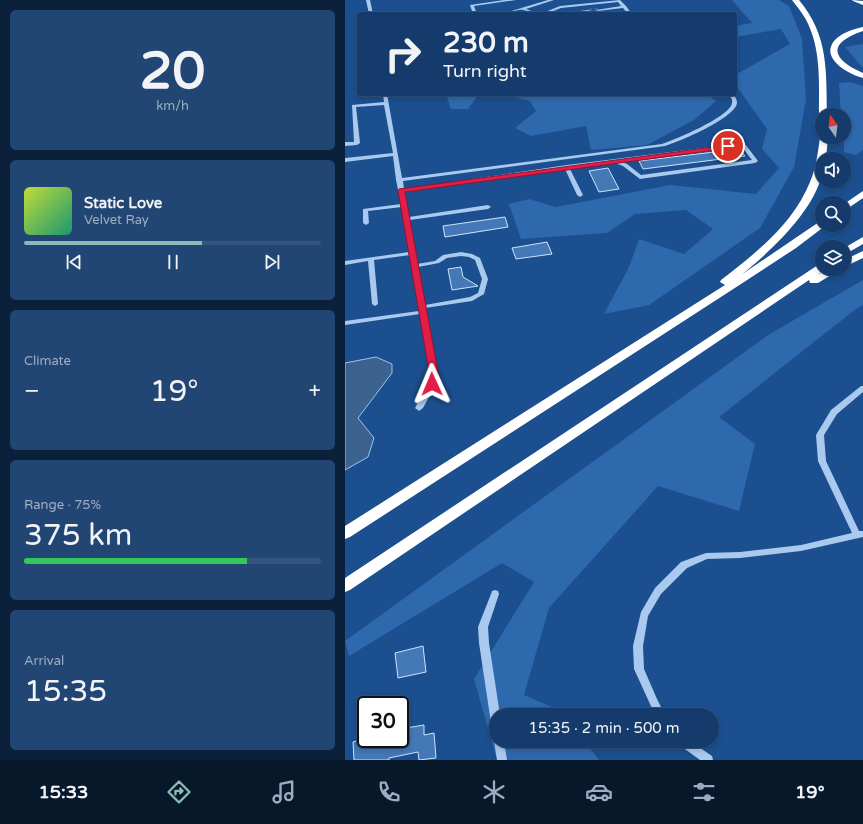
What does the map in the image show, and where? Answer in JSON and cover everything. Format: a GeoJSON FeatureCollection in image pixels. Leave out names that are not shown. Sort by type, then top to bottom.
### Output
{"type":"FeatureCollection","features":[{"type":"Feature","properties":{"kind":"highway"},"geometry":{"type":"LineString","coordinates":[[795,0],[809,16],[818,35],[823,108]]}},
{"type":"Feature","properties":{"kind":"highway"},"geometry":{"type":"LineString","coordinates":[[855,0],[863,3]]}},
{"type":"Feature","properties":{"kind":"highway"},"geometry":{"type":"LineString","coordinates":[[863,29],[851,32],[840,38],[835,42],[832,50],[836,59],[841,64],[863,76]]}},
{"type":"Feature","properties":{"kind":"highway"},"geometry":{"type":"LineString","coordinates":[[583,381],[629,345],[712,291],[753,260],[780,235],[797,214],[811,192],[824,150],[824,144]]}},
{"type":"Feature","properties":{"kind":"highway"},"geometry":{"type":"LineString","coordinates":[[851,203],[863,194]]}},
{"type":"Feature","properties":{"kind":"highway"},"geometry":{"type":"LineString","coordinates":[[345,533],[792,246],[815,229]]}},
{"type":"Feature","properties":{"kind":"highway"},"geometry":{"type":"LineString","coordinates":[[851,248],[863,240]]}},
{"type":"Feature","properties":{"kind":"highway"},"geometry":{"type":"LineString","coordinates":[[851,260],[863,254]]}},
{"type":"Feature","properties":{"kind":"highway"},"geometry":{"type":"LineString","coordinates":[[345,586],[815,272]]}},
{"type":"Feature","properties":{"kind":"highway"},"geometry":{"type":"LineString","coordinates":[[742,320],[822,276]]}},
{"type":"Feature","properties":{"kind":"street"},"geometry":{"type":"LineString","coordinates":[[368,0],[371,12]]}},
{"type":"Feature","properties":{"kind":"street"},"geometry":{"type":"LineString","coordinates":[[470,0],[474,12]]}},
{"type":"Feature","properties":{"kind":"street"},"geometry":{"type":"LineString","coordinates":[[472,5],[514,0]]}},
{"type":"Feature","properties":{"kind":"street"},"geometry":{"type":"LineString","coordinates":[[512,12],[552,0]]}},
{"type":"Feature","properties":{"kind":"street"},"geometry":{"type":"LineString","coordinates":[[547,12],[563,7],[617,0],[629,12]]}},
{"type":"Feature","properties":{"kind":"street"},"geometry":{"type":"LineString","coordinates":[[598,10],[625,7]]}},
{"type":"Feature","properties":{"kind":"street"},"geometry":{"type":"LineString","coordinates":[[525,9],[532,12]]}},
{"type":"Feature","properties":{"kind":"street"},"geometry":{"type":"LineString","coordinates":[[579,12],[588,11]]}},
{"type":"Feature","properties":{"kind":"street"},"geometry":{"type":"LineString","coordinates":[[385,96],[434,377],[432,384],[419,408]]}},
{"type":"Feature","properties":{"kind":"street"},"geometry":{"type":"LineString","coordinates":[[399,180],[663,145],[687,137],[727,113],[734,107],[735,99],[733,96]]}},
{"type":"Feature","properties":{"kind":"street"},"geometry":{"type":"LineString","coordinates":[[345,144],[357,143],[354,106],[386,103]]}},
{"type":"Feature","properties":{"kind":"street"},"geometry":{"type":"LineString","coordinates":[[402,191],[567,167],[743,144],[755,161],[640,177],[625,165],[616,161]]}},
{"type":"Feature","properties":{"kind":"street"},"geometry":{"type":"LineString","coordinates":[[345,160],[395,154]]}},
{"type":"Feature","properties":{"kind":"street"},"geometry":{"type":"LineString","coordinates":[[567,167],[580,195]]}},
{"type":"Feature","properties":{"kind":"street"},"geometry":{"type":"LineString","coordinates":[[366,223],[365,210],[404,205]]}},
{"type":"Feature","properties":{"kind":"street"},"geometry":{"type":"LineString","coordinates":[[406,219],[488,207]]}},
{"type":"Feature","properties":{"kind":"street"},"geometry":{"type":"LineString","coordinates":[[345,263],[413,253]]}},
{"type":"Feature","properties":{"kind":"street"},"geometry":{"type":"LineString","coordinates":[[345,323],[422,310],[472,299],[481,294],[485,279],[478,259],[470,255],[461,254],[445,256],[437,262],[415,266]]}},
{"type":"Feature","properties":{"kind":"street"},"geometry":{"type":"LineString","coordinates":[[371,259],[375,304]]}},
{"type":"Feature","properties":{"kind":"street"},"geometry":{"type":"LineString","coordinates":[[656,708],[639,669],[638,646],[641,628],[644,615],[658,591],[684,565],[706,556],[740,555],[801,548],[860,534],[822,462],[820,435],[834,412],[863,388]]}},
{"type":"Feature","properties":{"kind":"street"},"geometry":{"type":"LineString","coordinates":[[494,708],[483,627],[495,594]]}},
{"type":"Feature","properties":{"kind":"street"},"geometry":{"type":"LineString","coordinates":[[500,748],[502,760]]}},
{"type":"Feature","properties":{"kind":"street"},"geometry":{"type":"LineString","coordinates":[[691,748],[707,760]]}},
{"type":"Feature","properties":{"kind":"shaded area"},"geometry":{"type":"Polygon","coordinates":[[[732,0],[779,0],[789,6],[802,39],[806,99],[794,167],[760,228],[649,305],[604,314],[629,267],[639,239],[684,254],[713,229],[686,210],[635,214],[607,233],[521,239],[509,204],[529,199],[556,207],[670,185],[756,194],[779,168],[762,149],[767,129],[737,87],[737,74],[790,44],[781,29],[737,37],[737,26],[752,23],[732,0]]]}},
{"type":"Feature","properties":{"kind":"shaded area"},"geometry":{"type":"Polygon","coordinates":[[[863,44],[863,67],[845,47],[863,44]]]}},
{"type":"Feature","properties":{"kind":"shaded area"},"geometry":{"type":"Polygon","coordinates":[[[850,82],[863,86],[863,150],[856,155],[851,154],[851,152],[844,152],[844,144],[851,144],[851,108],[841,108],[839,83],[850,82]]]}},
{"type":"Feature","properties":{"kind":"shaded area"},"geometry":{"type":"Polygon","coordinates":[[[447,96],[478,96],[468,109],[451,109],[447,96]]]}},
{"type":"Feature","properties":{"kind":"shaded area"},"geometry":{"type":"Polygon","coordinates":[[[511,96],[710,96],[716,101],[694,120],[647,145],[591,150],[586,126],[531,136],[515,128],[536,111],[530,101],[511,96]]]}},
{"type":"Feature","properties":{"kind":"shaded area"},"geometry":{"type":"Polygon","coordinates":[[[863,280],[863,305],[719,417],[755,444],[739,511],[658,486],[549,608],[524,695],[554,708],[489,708],[489,732],[474,679],[534,582],[502,563],[349,656],[345,641],[768,335],[863,280]]]}},
{"type":"Feature","properties":{"kind":"shaded area"},"geometry":{"type":"Polygon","coordinates":[[[376,357],[392,364],[392,373],[358,418],[374,438],[368,457],[345,470],[345,363],[376,357]]]}},
{"type":"Feature","properties":{"kind":"shaded area"},"geometry":{"type":"Polygon","coordinates":[[[494,748],[590,748],[599,760],[497,760],[494,748]]]}},
{"type":"Feature","properties":{"kind":"building"},"geometry":{"type":"Polygon","coordinates":[[[739,149],[745,156],[643,169],[639,161],[739,149]]]}},
{"type":"Feature","properties":{"kind":"building"},"geometry":{"type":"Polygon","coordinates":[[[608,168],[619,189],[599,192],[589,171],[608,168]]]}},
{"type":"Feature","properties":{"kind":"building"},"geometry":{"type":"Polygon","coordinates":[[[505,217],[508,227],[445,237],[443,226],[505,217]]]}},
{"type":"Feature","properties":{"kind":"building"},"geometry":{"type":"Polygon","coordinates":[[[547,242],[552,254],[516,259],[512,248],[547,242]]]}},
{"type":"Feature","properties":{"kind":"building"},"geometry":{"type":"Polygon","coordinates":[[[461,267],[463,277],[478,286],[452,290],[448,269],[461,267]]]}},
{"type":"Feature","properties":{"kind":"building"},"geometry":{"type":"Polygon","coordinates":[[[423,646],[426,672],[398,678],[395,653],[423,646]]]}},
{"type":"Feature","properties":{"kind":"building"},"geometry":{"type":"Polygon","coordinates":[[[424,725],[424,735],[434,733],[436,758],[419,760],[418,752],[389,758],[389,760],[354,760],[353,742],[357,741],[357,748],[409,748],[409,728],[424,725]]]}},
{"type":"Feature","properties":{"kind":"tunnel"},"geometry":{"type":"LineString","coordinates":[[588,11],[598,10]]}},
{"type":"Feature","properties":{"kind":"route"},"geometry":{"type":"LineString","coordinates":[[432,384],[434,377],[402,191],[728,146]]}}]}
